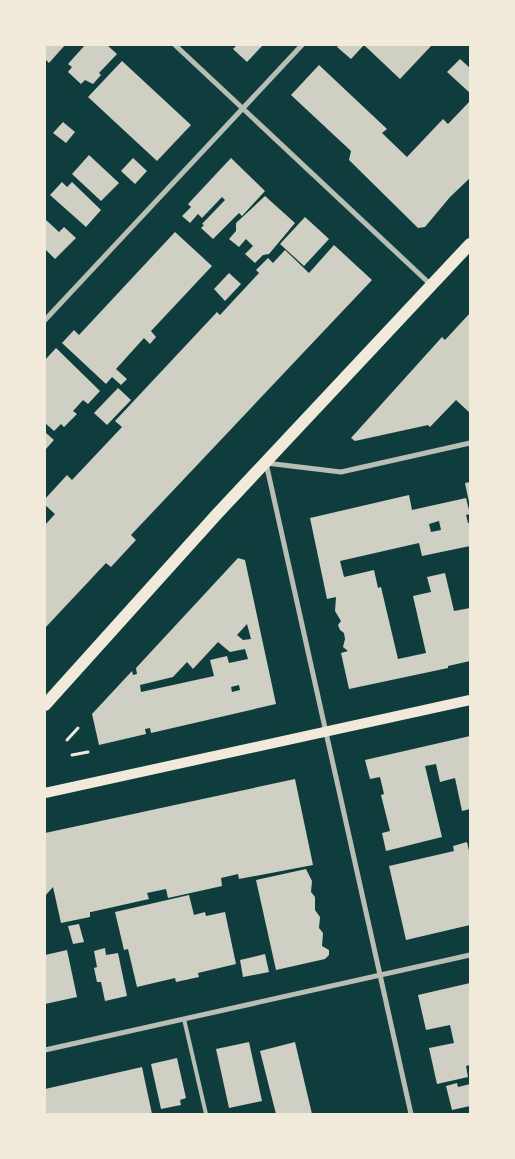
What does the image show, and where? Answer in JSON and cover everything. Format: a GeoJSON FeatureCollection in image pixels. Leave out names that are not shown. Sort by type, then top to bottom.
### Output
{"type":"FeatureCollection","features":[{"type":"Feature","properties":{"kind":"main road"},"geometry":{"type":"LineString","coordinates":[[45,705],[217,514],[430,284],[470,244]]}},
{"type":"Feature","properties":{"kind":"main road"},"geometry":{"type":"LineString","coordinates":[[45,793],[470,700]]}},
{"type":"Feature","properties":{"kind":"street"},"geometry":{"type":"LineString","coordinates":[[175,45],[430,284]]}},
{"type":"Feature","properties":{"kind":"street"},"geometry":{"type":"LineString","coordinates":[[45,320],[302,45]]}},
{"type":"Feature","properties":{"kind":"street"},"geometry":{"type":"LineString","coordinates":[[411,1114],[266,463],[341,472],[470,443]]}},
{"type":"Feature","properties":{"kind":"street"},"geometry":{"type":"LineString","coordinates":[[45,1050],[470,955]]}},
{"type":"Feature","properties":{"kind":"lane"},"geometry":{"type":"LineString","coordinates":[[184,1019],[206,1114]]}},
{"type":"Feature","properties":{"kind":"path"},"geometry":{"type":"LineString","coordinates":[[67,740],[78,728]]}},
{"type":"Feature","properties":{"kind":"path"},"geometry":{"type":"LineString","coordinates":[[72,755],[88,752]]}},
{"type":"Feature","properties":{"kind":"building"},"geometry":{"type":"Polygon","coordinates":[[[45,45],[65,45],[49,63],[45,59],[45,45]]]}},
{"type":"Feature","properties":{"kind":"building"},"geometry":{"type":"Polygon","coordinates":[[[85,45],[107,45],[117,54],[99,73],[101,75],[93,84],[85,80],[81,84],[68,72],[72,67],[68,64],[85,45]]]}},
{"type":"Feature","properties":{"kind":"building"},"geometry":{"type":"Polygon","coordinates":[[[237,45],[263,45],[247,62],[233,49],[237,45]]]}},
{"type":"Feature","properties":{"kind":"building"},"geometry":{"type":"Polygon","coordinates":[[[339,45],[364,45],[351,59],[337,47],[339,45]]]}},
{"type":"Feature","properties":{"kind":"building"},"geometry":{"type":"Polygon","coordinates":[[[364,45],[432,45],[400,79],[364,45]]]}},
{"type":"Feature","properties":{"kind":"building"},"geometry":{"type":"Polygon","coordinates":[[[460,59],[470,68],[470,93],[447,72],[460,59]]]}},
{"type":"Feature","properties":{"kind":"building"},"geometry":{"type":"Polygon","coordinates":[[[122,61],[191,125],[157,161],[88,97],[122,61]]]}},
{"type":"Feature","properties":{"kind":"building"},"geometry":{"type":"Polygon","coordinates":[[[319,65],[387,129],[382,133],[407,157],[443,119],[448,124],[470,101],[470,178],[450,197],[425,227],[418,228],[349,160],[351,151],[291,95],[319,65]]]}},
{"type":"Feature","properties":{"kind":"building"},"geometry":{"type":"Polygon","coordinates":[[[63,122],[75,132],[66,143],[53,133],[63,122]]]}},
{"type":"Feature","properties":{"kind":"building"},"geometry":{"type":"Polygon","coordinates":[[[89,155],[119,183],[101,201],[72,174],[89,155]]]}},
{"type":"Feature","properties":{"kind":"building"},"geometry":{"type":"Polygon","coordinates":[[[133,158],[147,171],[135,184],[121,171],[133,158]]]}},
{"type":"Feature","properties":{"kind":"building"},"geometry":{"type":"Polygon","coordinates":[[[231,158],[265,191],[242,216],[239,213],[213,239],[201,228],[204,225],[202,224],[225,200],[222,197],[202,218],[198,214],[190,223],[182,216],[191,207],[188,204],[231,158]]]}},
{"type":"Feature","properties":{"kind":"building"},"geometry":{"type":"Polygon","coordinates":[[[62,182],[67,187],[72,182],[101,210],[86,227],[50,195],[62,182]]]}},
{"type":"Feature","properties":{"kind":"building"},"geometry":{"type":"Polygon","coordinates":[[[265,196],[295,223],[269,254],[263,255],[255,263],[245,254],[253,246],[246,239],[239,247],[229,239],[236,231],[236,223],[265,196]]]}},
{"type":"Feature","properties":{"kind":"building"},"geometry":{"type":"Polygon","coordinates":[[[305,217],[329,239],[304,266],[280,244],[305,217]]]}},
{"type":"Feature","properties":{"kind":"building"},"geometry":{"type":"Polygon","coordinates":[[[45,219],[59,232],[64,227],[76,238],[55,259],[45,249],[45,219]]]}},
{"type":"Feature","properties":{"kind":"building"},"geometry":{"type":"Polygon","coordinates":[[[175,232],[212,266],[151,331],[156,337],[150,344],[144,338],[116,369],[127,379],[121,385],[112,377],[106,384],[62,343],[74,330],[79,335],[175,232]]]}},
{"type":"Feature","properties":{"kind":"building"},"geometry":{"type":"Polygon","coordinates":[[[334,245],[372,280],[131,535],[136,540],[111,567],[106,563],[45,628],[45,525],[55,514],[45,505],[45,499],[67,475],[72,480],[122,427],[115,421],[217,312],[220,315],[259,273],[256,270],[268,258],[273,263],[285,250],[309,273],[334,245]]]}},
{"type":"Feature","properties":{"kind":"building"},"geometry":{"type":"Polygon","coordinates":[[[229,273],[241,284],[225,301],[214,289],[229,273]]]}},
{"type":"Feature","properties":{"kind":"building"},"geometry":{"type":"Polygon","coordinates":[[[470,313],[470,413],[456,400],[430,427],[428,425],[355,441],[351,438],[442,337],[445,340],[470,313]]]}},
{"type":"Feature","properties":{"kind":"building"},"geometry":{"type":"Polygon","coordinates":[[[56,348],[100,391],[88,404],[83,400],[73,411],[77,414],[64,427],[61,424],[54,431],[45,423],[45,360],[56,348]]]}},
{"type":"Feature","properties":{"kind":"building"},"geometry":{"type":"Polygon","coordinates":[[[118,388],[131,400],[107,425],[94,413],[118,388]]]}},
{"type":"Feature","properties":{"kind":"building"},"geometry":{"type":"Polygon","coordinates":[[[45,432],[54,440],[45,450],[45,432]]]}},
{"type":"Feature","properties":{"kind":"building"},"geometry":{"type":"Polygon","coordinates":[[[470,482],[470,502],[469,502],[465,483],[470,482]]]}},
{"type":"Feature","properties":{"kind":"building"},"geometry":{"type":"Polygon","coordinates":[[[409,495],[412,510],[466,498],[470,514],[466,515],[468,523],[470,523],[470,546],[422,556],[419,543],[340,561],[344,577],[374,570],[378,588],[381,587],[398,659],[426,653],[413,596],[431,592],[427,577],[445,573],[454,611],[470,608],[470,661],[448,666],[448,668],[349,689],[341,653],[348,651],[343,647],[344,633],[338,625],[341,621],[335,611],[336,597],[327,599],[310,518],[409,495]],[[439,521],[429,524],[431,532],[441,530],[439,521]]]}},
{"type":"Feature","properties":{"kind":"building"},"geometry":{"type":"Polygon","coordinates":[[[238,558],[245,560],[276,704],[151,733],[150,728],[145,729],[146,734],[99,745],[92,714],[132,671],[133,675],[137,674],[136,668],[238,558]],[[247,624],[237,635],[243,640],[251,639],[247,624]],[[218,642],[193,669],[187,662],[173,677],[140,685],[141,692],[214,676],[210,660],[227,656],[229,663],[248,659],[245,649],[230,652],[218,642]],[[239,685],[231,687],[232,692],[240,690],[239,685]]]}},
{"type":"Feature","properties":{"kind":"building"},"geometry":{"type":"Polygon","coordinates":[[[470,736],[470,809],[462,811],[455,778],[440,782],[436,764],[425,766],[442,837],[386,851],[382,833],[390,831],[381,795],[384,794],[380,777],[370,779],[365,760],[470,736]]]}},
{"type":"Feature","properties":{"kind":"building"},"geometry":{"type":"Polygon","coordinates":[[[295,779],[313,865],[239,879],[238,874],[221,878],[222,886],[168,898],[166,889],[147,893],[149,899],[90,912],[90,917],[61,923],[53,887],[45,896],[45,833],[295,779]]]}},
{"type":"Feature","properties":{"kind":"building"},"geometry":{"type":"Polygon","coordinates":[[[467,842],[470,855],[470,925],[406,940],[389,866],[454,851],[453,846],[467,842]]]}},
{"type":"Feature","properties":{"kind":"building"},"geometry":{"type":"Polygon","coordinates":[[[306,869],[312,881],[311,892],[315,897],[315,910],[320,917],[319,928],[323,933],[322,946],[329,950],[329,955],[325,959],[276,970],[256,880],[306,869]]]}},
{"type":"Feature","properties":{"kind":"building"},"geometry":{"type":"Polygon","coordinates":[[[189,895],[194,915],[205,912],[206,916],[225,912],[236,964],[198,973],[199,977],[176,982],[175,978],[137,987],[128,949],[124,950],[115,912],[189,895]]]}},
{"type":"Feature","properties":{"kind":"building"},"geometry":{"type":"Polygon","coordinates":[[[79,924],[84,942],[73,944],[68,926],[79,924]]]}},
{"type":"Feature","properties":{"kind":"building"},"geometry":{"type":"Polygon","coordinates":[[[105,948],[106,955],[118,953],[127,996],[105,1001],[101,982],[97,982],[94,968],[97,967],[94,951],[105,948]]]}},
{"type":"Feature","properties":{"kind":"building"},"geometry":{"type":"Polygon","coordinates":[[[67,950],[77,997],[45,1004],[45,955],[67,950]]]}},
{"type":"Feature","properties":{"kind":"building"},"geometry":{"type":"Polygon","coordinates":[[[265,954],[269,972],[243,977],[240,960],[265,954]]]}},
{"type":"Feature","properties":{"kind":"building"},"geometry":{"type":"Polygon","coordinates":[[[470,983],[470,1065],[466,1066],[468,1077],[437,1084],[429,1048],[454,1043],[450,1025],[426,1030],[418,995],[470,983]]]}},
{"type":"Feature","properties":{"kind":"building"},"geometry":{"type":"Polygon","coordinates":[[[249,1042],[262,1101],[229,1108],[216,1049],[249,1042]]]}},
{"type":"Feature","properties":{"kind":"building"},"geometry":{"type":"Polygon","coordinates":[[[295,1042],[312,1114],[276,1114],[260,1051],[295,1042]]]}},
{"type":"Feature","properties":{"kind":"building"},"geometry":{"type":"Polygon","coordinates":[[[177,1058],[186,1098],[180,1100],[181,1105],[161,1109],[151,1064],[177,1058]]]}},
{"type":"Feature","properties":{"kind":"building"},"geometry":{"type":"Polygon","coordinates":[[[142,1067],[152,1114],[45,1114],[45,1089],[142,1067]]]}},
{"type":"Feature","properties":{"kind":"building"},"geometry":{"type":"Polygon","coordinates":[[[457,1083],[458,1087],[470,1084],[470,1106],[452,1110],[446,1086],[457,1083]]]}}]}
